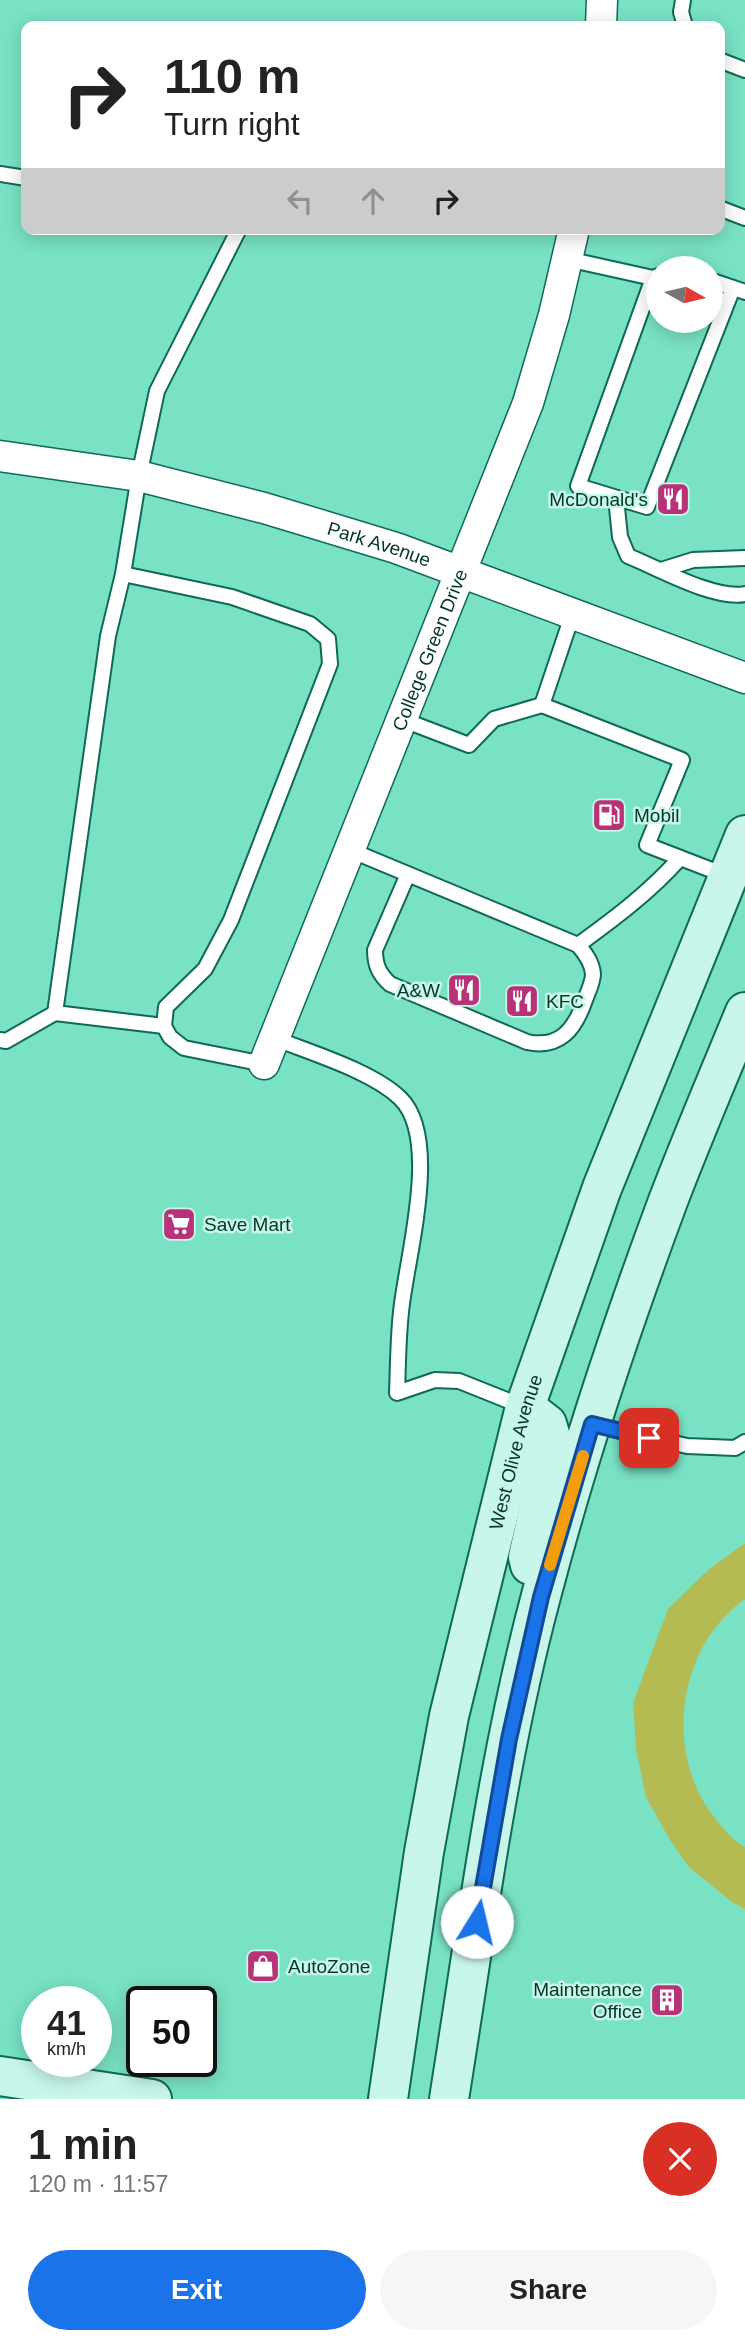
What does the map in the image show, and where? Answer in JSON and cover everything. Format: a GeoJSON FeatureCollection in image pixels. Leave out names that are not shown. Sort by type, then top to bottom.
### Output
{"type":"FeatureCollection","features":[{"type":"Feature","properties":{"kind":"main road","name":"West Olive Avenue"},"geometry":{"type":"LineString","coordinates":[[388,2099],[424,1852],[449,1716],[525,1407],[602,1188],[745,835]]}},
{"type":"Feature","properties":{"kind":"main road"},"geometry":{"type":"LineString","coordinates":[[449,2099],[509,1739],[541,1597],[592,1424],[669,1200],[745,1012]]}},
{"type":"Feature","properties":{"kind":"main road"},"geometry":{"type":"LineString","coordinates":[[525,1407],[547,1424],[553,1444],[528,1557],[541,1597]]}},
{"type":"Feature","properties":{"kind":"main road"},"geometry":{"type":"LineString","coordinates":[[0,2076],[152,2099]]}},
{"type":"Feature","properties":{"kind":"street"},"geometry":{"type":"LineString","coordinates":[[601,21],[602,0]]}},
{"type":"Feature","properties":{"kind":"street","name":"College Green Drive"},"geometry":{"type":"LineString","coordinates":[[269,1051],[528,402],[554,315],[573,235]]}},
{"type":"Feature","properties":{"kind":"street","name":"Park Avenue"},"geometry":{"type":"LineString","coordinates":[[0,456],[139,476],[264,508],[461,570],[745,678]]}},
{"type":"Feature","properties":{"kind":"lane"},"geometry":{"type":"LineString","coordinates":[[683,0],[681,12],[684,21]]}},
{"type":"Feature","properties":{"kind":"lane"},"geometry":{"type":"LineString","coordinates":[[725,62],[745,70]]}},
{"type":"Feature","properties":{"kind":"lane"},"geometry":{"type":"LineString","coordinates":[[0,174],[21,177]]}},
{"type":"Feature","properties":{"kind":"lane"},"geometry":{"type":"LineString","coordinates":[[725,210],[745,218]]}},
{"type":"Feature","properties":{"kind":"lane"},"geometry":{"type":"LineString","coordinates":[[55,1013],[108,636],[123,574],[139,476],[157,391],[236,235]]}},
{"type":"Feature","properties":{"kind":"lane"},"geometry":{"type":"LineString","coordinates":[[567,259],[646,275]]}},
{"type":"Feature","properties":{"kind":"lane"},"geometry":{"type":"LineString","coordinates":[[646,304],[578,486],[646,507],[739,290]]}},
{"type":"Feature","properties":{"kind":"lane"},"geometry":{"type":"LineString","coordinates":[[616,498],[620,537],[628,556],[703,589],[725,594],[745,594]]}},
{"type":"Feature","properties":{"kind":"lane"},"geometry":{"type":"LineString","coordinates":[[661,570],[693,560],[745,558]]}},
{"type":"Feature","properties":{"kind":"lane"},"geometry":{"type":"LineString","coordinates":[[123,574],[232,597],[310,624],[328,639],[330,664],[231,920],[205,969],[166,1007],[164,1026],[170,1037],[184,1048],[269,1051],[375,1081],[399,1097],[415,1124],[420,1150],[419,1192],[400,1314],[397,1393],[435,1380],[459,1381],[525,1407]]}},
{"type":"Feature","properties":{"kind":"lane"},"geometry":{"type":"LineString","coordinates":[[542,705],[573,613]]}},
{"type":"Feature","properties":{"kind":"lane"},"geometry":{"type":"LineString","coordinates":[[401,719],[469,745],[494,719],[542,705],[682,760],[647,845],[729,877]]}},
{"type":"Feature","properties":{"kind":"lane"},"geometry":{"type":"LineString","coordinates":[[349,850],[408,874],[579,945],[589,959],[593,974],[582,1011],[572,1028],[556,1041],[542,1045],[527,1042],[390,984],[380,975],[374,961],[374,950],[408,874]]}},
{"type":"Feature","properties":{"kind":"lane"},"geometry":{"type":"LineString","coordinates":[[579,945],[629,909],[660,881],[680,858]]}},
{"type":"Feature","properties":{"kind":"lane"},"geometry":{"type":"LineString","coordinates":[[0,1040],[6,1041],[55,1013],[164,1026]]}},
{"type":"Feature","properties":{"kind":"lane"},"geometry":{"type":"LineString","coordinates":[[592,1424],[687,1447],[735,1448],[745,1442]]}},
{"type":"Feature","properties":{"kind":"green space"},"geometry":{"type":"Polygon","coordinates":[[[745,1543],[745,1599],[722,1620],[704,1644],[692,1673],[685,1702],[684,1733],[688,1764],[699,1792],[725,1831],[745,1847],[745,1909],[732,1902],[689,1867],[646,1797],[636,1749],[633,1703],[668,1609],[708,1570],[745,1543]]]}},
{"type":"Feature","properties":{"kind":"slow traffic"},"geometry":{"type":"LineString","coordinates":[[550,1565],[583,1456]]}},
{"type":"Feature","properties":{"kind":"place","name":"McDonald's"},"geometry":{"type":"Point","coordinates":[673,499]}},
{"type":"Feature","properties":{"kind":"place","name":"Mobil"},"geometry":{"type":"Point","coordinates":[609,815]}},
{"type":"Feature","properties":{"kind":"place","name":"A&W"},"geometry":{"type":"Point","coordinates":[464,990]}},
{"type":"Feature","properties":{"kind":"place","name":"KFC"},"geometry":{"type":"Point","coordinates":[522,1001]}},
{"type":"Feature","properties":{"kind":"place","name":"Save Mart"},"geometry":{"type":"Point","coordinates":[179,1224]}},
{"type":"Feature","properties":{"kind":"place","name":"AutoZone"},"geometry":{"type":"Point","coordinates":[263,1966]}},
{"type":"Feature","properties":{"kind":"place","name":"Maintenance Office"},"geometry":{"type":"Point","coordinates":[667,2000]}},
{"type":"Feature","properties":{"kind":"route"},"geometry":{"type":"LineString","coordinates":[[477,1922],[509,1739],[541,1597],[592,1424],[649,1438]]}}]}
